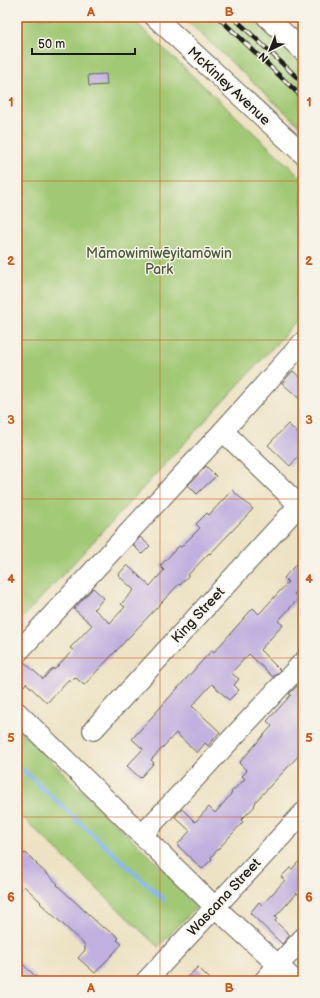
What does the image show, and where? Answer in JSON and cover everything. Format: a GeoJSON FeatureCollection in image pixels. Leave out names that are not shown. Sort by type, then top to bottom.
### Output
{"type":"FeatureCollection","features":[{"type":"Feature","properties":{"kind":"street","name":"McKinley Avenue"},"geometry":{"type":"LineString","coordinates":[[155,17],[303,154]]}},
{"type":"Feature","properties":{"kind":"street"},"geometry":{"type":"LineString","coordinates":[[266,17],[301,45]]}},
{"type":"Feature","properties":{"kind":"street"},"geometry":{"type":"LineString","coordinates":[[17,653],[223,431],[303,342]]}},
{"type":"Feature","properties":{"kind":"street"},"geometry":{"type":"LineString","coordinates":[[223,431],[302,505]]}},
{"type":"Feature","properties":{"kind":"street","name":"King Street"},"geometry":{"type":"LineString","coordinates":[[92,730],[302,505]]}},
{"type":"Feature","properties":{"kind":"street"},"geometry":{"type":"LineString","coordinates":[[142,835],[303,662]]}},
{"type":"Feature","properties":{"kind":"street"},"geometry":{"type":"LineString","coordinates":[[17,712],[215,907],[295,981]]}},
{"type":"Feature","properties":{"kind":"street","name":"Wascana Street"},"geometry":{"type":"LineString","coordinates":[[146,981],[303,813]]}},
{"type":"Feature","properties":{"kind":"street"},"geometry":{"type":"LineString","coordinates":[[264,981],[303,938]]}},
{"type":"Feature","properties":{"kind":"green space","name":"Māmowimīwēyitamōwin Park"},"geometry":{"type":"Polygon","coordinates":[[[17,17],[130,17],[303,179],[303,315],[17,624],[17,17]]]}},
{"type":"Feature","properties":{"kind":"green space"},"geometry":{"type":"Polygon","coordinates":[[[183,17],[259,17],[303,58],[303,129],[183,17]]]}},
{"type":"Feature","properties":{"kind":"green space"},"geometry":{"type":"Polygon","coordinates":[[[17,728],[199,904],[158,947],[17,812],[17,728]]]}},
{"type":"Feature","properties":{"kind":"building"},"geometry":{"type":"Polygon","coordinates":[[[106,74],[107,85],[89,86],[88,75],[106,74]]]}},
{"type":"Feature","properties":{"kind":"building"},"geometry":{"type":"Polygon","coordinates":[[[293,371],[303,380],[303,402],[282,383],[293,371]]]}},
{"type":"Feature","properties":{"kind":"building"},"geometry":{"type":"Polygon","coordinates":[[[288,424],[303,438],[303,451],[290,466],[268,445],[288,424]]]}},
{"type":"Feature","properties":{"kind":"building"},"geometry":{"type":"Polygon","coordinates":[[[206,466],[216,476],[197,494],[188,485],[206,466]]]}},
{"type":"Feature","properties":{"kind":"building"},"geometry":{"type":"Polygon","coordinates":[[[232,490],[253,509],[210,554],[209,553],[180,585],[179,584],[84,685],[75,677],[71,681],[69,679],[47,703],[26,683],[24,686],[17,679],[17,667],[24,662],[43,679],[73,650],[70,648],[92,625],[74,609],[93,588],[104,598],[94,609],[110,623],[125,607],[121,604],[134,590],[118,575],[127,565],[150,586],[164,570],[160,566],[179,546],[181,547],[200,528],[196,524],[207,513],[209,515],[232,490]]]}},
{"type":"Feature","properties":{"kind":"building"},"geometry":{"type":"Polygon","coordinates":[[[140,537],[150,546],[142,554],[133,545],[140,537]]]}},
{"type":"Feature","properties":{"kind":"building"},"geometry":{"type":"Polygon","coordinates":[[[303,556],[303,584],[294,594],[299,598],[278,621],[283,625],[260,650],[280,670],[273,677],[249,654],[231,673],[239,679],[234,685],[239,690],[229,700],[212,684],[192,706],[220,732],[208,746],[205,743],[197,753],[176,733],[151,760],[154,763],[140,778],[127,766],[143,749],[132,739],[212,650],[214,652],[253,608],[259,614],[288,582],[284,578],[303,556]]]}},
{"type":"Feature","properties":{"kind":"building"},"geometry":{"type":"Polygon","coordinates":[[[301,682],[303,684],[303,751],[255,802],[255,806],[241,820],[243,822],[202,869],[177,845],[190,831],[175,817],[182,809],[195,822],[209,807],[215,813],[232,793],[231,792],[245,779],[242,776],[247,771],[239,763],[272,726],[267,721],[301,682]]]}},
{"type":"Feature","properties":{"kind":"building"},"geometry":{"type":"Polygon","coordinates":[[[17,847],[25,854],[26,853],[58,884],[57,885],[103,928],[104,927],[110,932],[111,931],[119,938],[117,940],[122,944],[95,973],[78,958],[86,949],[84,948],[86,946],[24,886],[17,894],[17,847]]]}},
{"type":"Feature","properties":{"kind":"building"},"geometry":{"type":"Polygon","coordinates":[[[303,857],[303,899],[297,893],[275,917],[277,918],[275,921],[290,935],[282,944],[250,913],[259,902],[262,905],[285,880],[281,877],[290,868],[292,869],[303,857]]]}},
{"type":"Feature","properties":{"kind":"building"},"geometry":{"type":"Polygon","coordinates":[[[17,959],[32,973],[40,981],[17,981],[17,959]]]}},
{"type":"Feature","properties":{"kind":"building"},"geometry":{"type":"Polygon","coordinates":[[[198,967],[212,981],[183,981],[198,967]]]}},
{"type":"Feature","properties":{"kind":"waterway"},"geometry":{"type":"LineString","coordinates":[[17,764],[164,900]]}},
{"type":"Feature","properties":{"kind":"railway"},"geometry":{"type":"LineString","coordinates":[[218,17],[303,98]]}},
{"type":"Feature","properties":{"kind":"railway"},"geometry":{"type":"LineString","coordinates":[[233,17],[303,83]]}}]}
